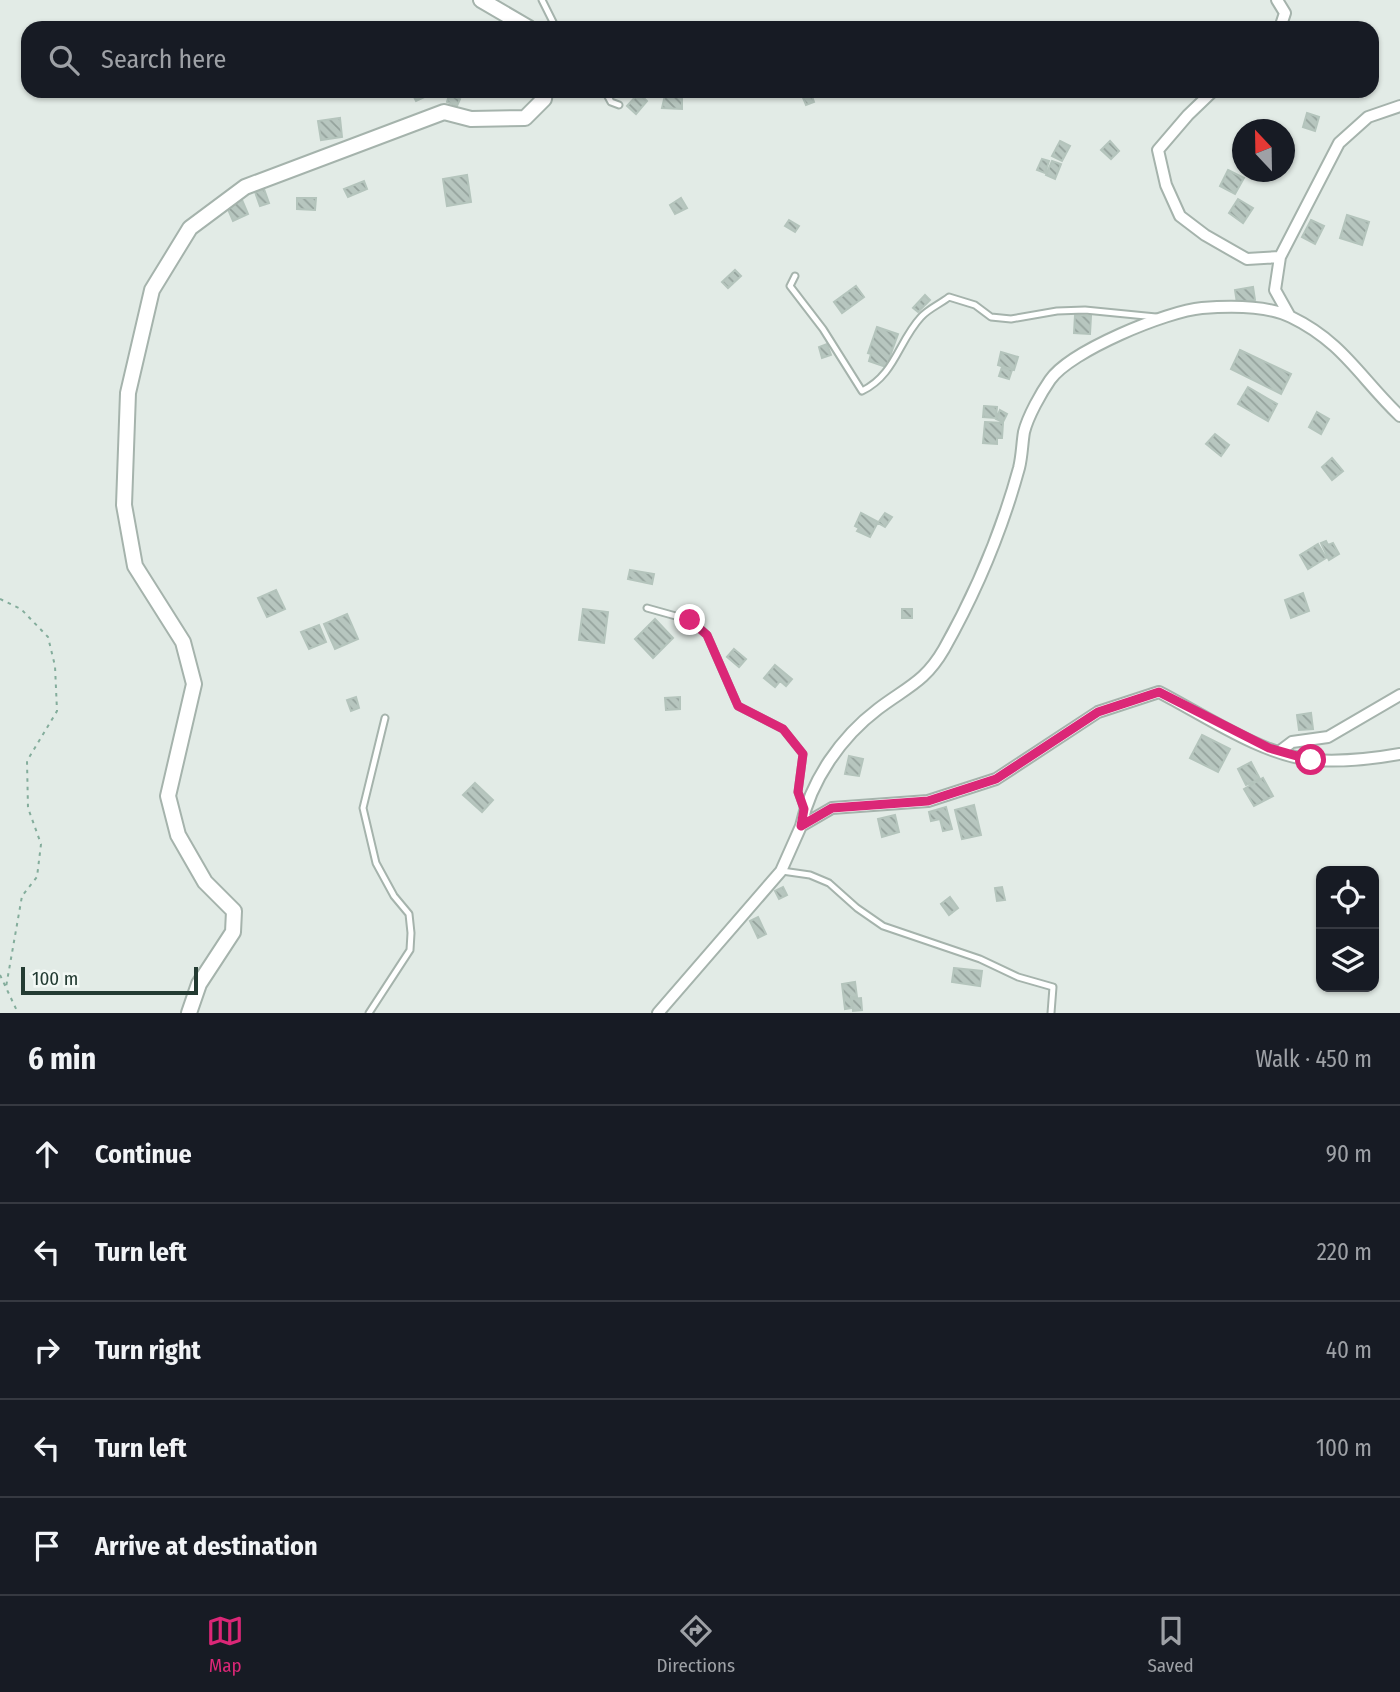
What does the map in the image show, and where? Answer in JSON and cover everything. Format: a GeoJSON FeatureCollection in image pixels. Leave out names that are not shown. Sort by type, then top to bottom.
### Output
{"type":"FeatureCollection","features":[{"type":"Feature","properties":{"kind":"street"},"geometry":{"type":"LineString","coordinates":[[481,0],[517,21]]}},
{"type":"Feature","properties":{"kind":"street"},"geometry":{"type":"LineString","coordinates":[[1277,0],[1285,13],[1282,21]]}},
{"type":"Feature","properties":{"kind":"street"},"geometry":{"type":"LineString","coordinates":[[189,1013],[198,984],[233,932],[234,911],[205,882],[178,835],[168,796],[194,684],[183,642],[135,566],[124,505],[128,393],[152,290],[190,228],[245,187],[444,112],[471,119],[525,118],[544,98]]}},
{"type":"Feature","properties":{"kind":"street"},"geometry":{"type":"LineString","coordinates":[[1206,98],[1158,150],[1166,185],[1180,216],[1205,235],[1247,259],[1280,257]]}},
{"type":"Feature","properties":{"kind":"street"},"geometry":{"type":"LineString","coordinates":[[1289,315],[1275,290],[1280,257],[1339,143],[1368,117],[1400,106]]}},
{"type":"Feature","properties":{"kind":"street"},"geometry":{"type":"LineString","coordinates":[[658,1013],[781,871],[801,826],[804,809],[829,759],[875,710],[931,672],[961,618],[1019,467],[1025,428],[1052,377],[1081,355],[1132,329],[1200,309],[1252,309],[1289,315],[1317,332],[1350,358],[1381,399],[1400,416]]}},
{"type":"Feature","properties":{"kind":"street"},"geometry":{"type":"LineString","coordinates":[[801,826],[832,808],[928,801],[996,779],[1098,712],[1159,692],[1280,751],[1311,760],[1366,760],[1400,754]]}},
{"type":"Feature","properties":{"kind":"street"},"geometry":{"type":"LineString","coordinates":[[1280,751],[1292,742],[1328,737],[1400,695]]}},
{"type":"Feature","properties":{"kind":"lane"},"geometry":{"type":"LineString","coordinates":[[542,0],[552,21]]}},
{"type":"Feature","properties":{"kind":"lane"},"geometry":{"type":"LineString","coordinates":[[609,98],[619,105]]}},
{"type":"Feature","properties":{"kind":"lane"},"geometry":{"type":"LineString","coordinates":[[795,276],[790,286],[823,329],[862,391],[877,384],[897,359],[922,317],[949,298],[975,305],[991,317],[1011,319],[1057,311],[1085,310],[1166,319]]}},
{"type":"Feature","properties":{"kind":"lane"},"geometry":{"type":"LineString","coordinates":[[647,608],[690,620],[707,635],[738,706],[783,729],[803,754],[798,792],[804,809]]}},
{"type":"Feature","properties":{"kind":"lane"},"geometry":{"type":"LineString","coordinates":[[369,1013],[410,950],[409,914],[394,897],[376,863],[363,808],[385,718]]}},
{"type":"Feature","properties":{"kind":"lane"},"geometry":{"type":"LineString","coordinates":[[781,871],[810,875],[829,883],[857,908],[883,926],[980,959],[1018,978],[1053,987],[1051,1013]]}},
{"type":"Feature","properties":{"kind":"path"},"geometry":{"type":"LineString","coordinates":[[0,599],[21,609],[48,637],[55,666],[57,711],[27,761],[29,808],[41,844],[37,877],[22,896],[6,987]]}},
{"type":"Feature","properties":{"kind":"path"},"geometry":{"type":"LineString","coordinates":[[0,975],[18,1013]]}},
{"type":"Feature","properties":{"kind":"building"},"geometry":{"type":"Polygon","coordinates":[[[448,98],[460,99],[457,106],[447,102],[448,98]]]}},
{"type":"Feature","properties":{"kind":"building"},"geometry":{"type":"Polygon","coordinates":[[[634,98],[644,98],[647,101],[636,114],[627,106],[634,98]]]}},
{"type":"Feature","properties":{"kind":"building"},"geometry":{"type":"Polygon","coordinates":[[[664,98],[682,98],[682,109],[662,108],[664,98]]]}},
{"type":"Feature","properties":{"kind":"building"},"geometry":{"type":"Polygon","coordinates":[[[803,98],[813,98],[814,102],[806,105],[803,98]]]}},
{"type":"Feature","properties":{"kind":"building"},"geometry":{"type":"Polygon","coordinates":[[[1307,113],[1319,117],[1315,131],[1303,127],[1307,113]]]}},
{"type":"Feature","properties":{"kind":"building"},"geometry":{"type":"Polygon","coordinates":[[[340,118],[342,137],[321,140],[318,121],[340,118]]]}},
{"type":"Feature","properties":{"kind":"building"},"geometry":{"type":"Polygon","coordinates":[[[1060,141],[1070,146],[1062,161],[1052,156],[1060,141]]]}},
{"type":"Feature","properties":{"kind":"building"},"geometry":{"type":"Polygon","coordinates":[[[1110,141],[1119,151],[1111,159],[1101,150],[1110,141]]]}},
{"type":"Feature","properties":{"kind":"building"},"geometry":{"type":"Polygon","coordinates":[[[1042,159],[1049,161],[1045,173],[1037,170],[1042,159]]]}},
{"type":"Feature","properties":{"kind":"building"},"geometry":{"type":"Polygon","coordinates":[[[1052,161],[1061,164],[1055,179],[1046,175],[1052,161]]]}},
{"type":"Feature","properties":{"kind":"building"},"geometry":{"type":"Polygon","coordinates":[[[1228,170],[1232,172],[1232,182],[1242,182],[1235,194],[1220,186],[1228,170]]]}},
{"type":"Feature","properties":{"kind":"building"},"geometry":{"type":"Polygon","coordinates":[[[467,175],[471,202],[447,206],[443,179],[467,175]]]}},
{"type":"Feature","properties":{"kind":"building"},"geometry":{"type":"Polygon","coordinates":[[[364,181],[367,189],[348,197],[344,189],[364,181]]]}},
{"type":"Feature","properties":{"kind":"building"},"geometry":{"type":"Polygon","coordinates":[[[264,189],[269,203],[260,206],[255,192],[264,189]]]}},
{"type":"Feature","properties":{"kind":"building"},"geometry":{"type":"Polygon","coordinates":[[[297,198],[316,198],[315,210],[297,209],[297,198]]]}},
{"type":"Feature","properties":{"kind":"building"},"geometry":{"type":"Polygon","coordinates":[[[681,198],[687,208],[675,214],[670,205],[681,198]]]}},
{"type":"Feature","properties":{"kind":"building"},"geometry":{"type":"Polygon","coordinates":[[[1238,199],[1253,208],[1243,223],[1229,213],[1238,199]]]}},
{"type":"Feature","properties":{"kind":"building"},"geometry":{"type":"Polygon","coordinates":[[[242,200],[248,214],[233,221],[227,207],[242,200]]]}},
{"type":"Feature","properties":{"kind":"building"},"geometry":{"type":"Polygon","coordinates":[[[1347,215],[1369,222],[1362,245],[1340,238],[1347,215]]]}},
{"type":"Feature","properties":{"kind":"building"},"geometry":{"type":"Polygon","coordinates":[[[789,220],[799,226],[795,232],[785,226],[789,220]]]}},
{"type":"Feature","properties":{"kind":"building"},"geometry":{"type":"Polygon","coordinates":[[[1311,220],[1324,226],[1315,244],[1302,237],[1311,220]]]}},
{"type":"Feature","properties":{"kind":"building"},"geometry":{"type":"Polygon","coordinates":[[[735,270],[741,276],[728,288],[722,282],[735,270]]]}},
{"type":"Feature","properties":{"kind":"building"},"geometry":{"type":"Polygon","coordinates":[[[856,286],[864,297],[842,313],[834,302],[856,286]]]}},
{"type":"Feature","properties":{"kind":"building"},"geometry":{"type":"Polygon","coordinates":[[[1253,287],[1255,300],[1237,303],[1235,290],[1253,287]]]}},
{"type":"Feature","properties":{"kind":"building"},"geometry":{"type":"Polygon","coordinates":[[[925,295],[930,300],[918,312],[913,308],[925,295]]]}},
{"type":"Feature","properties":{"kind":"building"},"geometry":{"type":"Polygon","coordinates":[[[1075,315],[1091,316],[1090,334],[1074,333],[1075,315]]]}},
{"type":"Feature","properties":{"kind":"building"},"geometry":{"type":"Polygon","coordinates":[[[877,327],[898,334],[886,367],[869,361],[871,354],[868,353],[877,327]]]}},
{"type":"Feature","properties":{"kind":"building"},"geometry":{"type":"Polygon","coordinates":[[[827,344],[831,355],[822,358],[819,347],[827,344]]]}},
{"type":"Feature","properties":{"kind":"building"},"geometry":{"type":"Polygon","coordinates":[[[1240,350],[1291,374],[1281,394],[1231,369],[1240,350]]]}},
{"type":"Feature","properties":{"kind":"building"},"geometry":{"type":"Polygon","coordinates":[[[1001,352],[1018,357],[1014,370],[998,365],[1001,352]]]}},
{"type":"Feature","properties":{"kind":"building"},"geometry":{"type":"Polygon","coordinates":[[[1002,367],[1012,370],[1009,379],[999,376],[1002,367]]]}},
{"type":"Feature","properties":{"kind":"building"},"geometry":{"type":"Polygon","coordinates":[[[1248,387],[1277,404],[1268,421],[1238,404],[1248,387]]]}},
{"type":"Feature","properties":{"kind":"building"},"geometry":{"type":"Polygon","coordinates":[[[984,406],[997,407],[996,418],[983,417],[984,406]]]}},
{"type":"Feature","properties":{"kind":"building"},"geometry":{"type":"Polygon","coordinates":[[[1000,410],[1007,414],[1003,422],[996,419],[1000,410]]]}},
{"type":"Feature","properties":{"kind":"building"},"geometry":{"type":"Polygon","coordinates":[[[1317,412],[1329,419],[1321,434],[1309,427],[1317,412]]]}},
{"type":"Feature","properties":{"kind":"building"},"geometry":{"type":"Polygon","coordinates":[[[985,422],[1003,423],[1002,438],[997,438],[997,444],[983,443],[985,422]]]}},
{"type":"Feature","properties":{"kind":"building"},"geometry":{"type":"Polygon","coordinates":[[[1215,434],[1229,445],[1221,456],[1206,444],[1215,434]]]}},
{"type":"Feature","properties":{"kind":"building"},"geometry":{"type":"Polygon","coordinates":[[[1332,458],[1343,471],[1332,480],[1322,467],[1332,458]]]}},
{"type":"Feature","properties":{"kind":"building"},"geometry":{"type":"Polygon","coordinates":[[[861,513],[878,522],[870,537],[857,531],[859,528],[855,526],[861,513]]]}},
{"type":"Feature","properties":{"kind":"building"},"geometry":{"type":"Polygon","coordinates":[[[885,513],[892,517],[885,527],[878,523],[885,513]]]}},
{"type":"Feature","properties":{"kind":"building"},"geometry":{"type":"Polygon","coordinates":[[[1326,541],[1328,545],[1333,543],[1339,554],[1329,560],[1321,543],[1326,541]]]}},
{"type":"Feature","properties":{"kind":"building"},"geometry":{"type":"Polygon","coordinates":[[[1318,544],[1326,558],[1308,569],[1300,555],[1318,544]]]}},
{"type":"Feature","properties":{"kind":"building"},"geometry":{"type":"Polygon","coordinates":[[[630,570],[654,574],[652,584],[628,579],[630,570]]]}},
{"type":"Feature","properties":{"kind":"building"},"geometry":{"type":"Polygon","coordinates":[[[276,590],[285,609],[267,617],[258,598],[276,590]]]}},
{"type":"Feature","properties":{"kind":"building"},"geometry":{"type":"Polygon","coordinates":[[[1303,593],[1309,611],[1291,618],[1285,600],[1303,593]]]}},
{"type":"Feature","properties":{"kind":"building"},"geometry":{"type":"Polygon","coordinates":[[[583,609],[608,612],[604,643],[579,640],[583,609]]]}},
{"type":"Feature","properties":{"kind":"building"},"geometry":{"type":"Polygon","coordinates":[[[902,609],[912,609],[912,618],[902,618],[902,609]]]}},
{"type":"Feature","properties":{"kind":"building"},"geometry":{"type":"Polygon","coordinates":[[[347,614],[358,639],[335,649],[324,624],[347,614]]]}},
{"type":"Feature","properties":{"kind":"building"},"geometry":{"type":"Polygon","coordinates":[[[655,619],[673,638],[653,658],[635,639],[655,619]]]}},
{"type":"Feature","properties":{"kind":"building"},"geometry":{"type":"Polygon","coordinates":[[[319,625],[326,642],[309,649],[301,632],[319,625]]]}},
{"type":"Feature","properties":{"kind":"building"},"geometry":{"type":"Polygon","coordinates":[[[734,649],[746,659],[739,667],[727,657],[734,649]]]}},
{"type":"Feature","properties":{"kind":"building"},"geometry":{"type":"Polygon","coordinates":[[[775,665],[792,679],[786,686],[780,681],[775,687],[764,678],[775,665]]]}},
{"type":"Feature","properties":{"kind":"building"},"geometry":{"type":"Polygon","coordinates":[[[356,697],[359,708],[351,711],[347,700],[356,697]]]}},
{"type":"Feature","properties":{"kind":"building"},"geometry":{"type":"Polygon","coordinates":[[[680,697],[680,709],[666,710],[665,698],[680,697]]]}},
{"type":"Feature","properties":{"kind":"building"},"geometry":{"type":"Polygon","coordinates":[[[1311,713],[1313,729],[1299,730],[1297,715],[1311,713]]]}},
{"type":"Feature","properties":{"kind":"building"},"geometry":{"type":"Polygon","coordinates":[[[1202,735],[1230,749],[1218,772],[1190,758],[1202,735]]]}},
{"type":"Feature","properties":{"kind":"building"},"geometry":{"type":"Polygon","coordinates":[[[849,756],[863,759],[859,776],[845,774],[849,756]]]}},
{"type":"Feature","properties":{"kind":"building"},"geometry":{"type":"Polygon","coordinates":[[[1251,762],[1260,779],[1246,785],[1238,769],[1251,762]]]}},
{"type":"Feature","properties":{"kind":"building"},"geometry":{"type":"Polygon","coordinates":[[[1263,778],[1273,796],[1254,806],[1244,789],[1263,778]]]}},
{"type":"Feature","properties":{"kind":"building"},"geometry":{"type":"Polygon","coordinates":[[[475,783],[493,800],[482,812],[463,795],[475,783]]]}},
{"type":"Feature","properties":{"kind":"building"},"geometry":{"type":"Polygon","coordinates":[[[974,805],[981,835],[962,839],[955,810],[974,805]]]}},
{"type":"Feature","properties":{"kind":"building"},"geometry":{"type":"Polygon","coordinates":[[[946,807],[952,829],[943,831],[940,819],[931,821],[929,812],[946,807]]]}},
{"type":"Feature","properties":{"kind":"building"},"geometry":{"type":"Polygon","coordinates":[[[895,815],[899,832],[882,837],[878,819],[895,815]]]}},
{"type":"Feature","properties":{"kind":"building"},"geometry":{"type":"Polygon","coordinates":[[[783,887],[787,895],[779,899],[775,891],[783,887]]]}},
{"type":"Feature","properties":{"kind":"building"},"geometry":{"type":"Polygon","coordinates":[[[1002,887],[1005,900],[997,901],[995,888],[1002,887]]]}},
{"type":"Feature","properties":{"kind":"building"},"geometry":{"type":"Polygon","coordinates":[[[950,897],[958,908],[949,915],[941,904],[950,897]]]}},
{"type":"Feature","properties":{"kind":"building"},"geometry":{"type":"Polygon","coordinates":[[[758,917],[766,934],[758,938],[750,921],[758,917]]]}},
{"type":"Feature","properties":{"kind":"building"},"geometry":{"type":"Polygon","coordinates":[[[954,968],[982,971],[980,986],[952,982],[954,968]]]}},
{"type":"Feature","properties":{"kind":"building"},"geometry":{"type":"Polygon","coordinates":[[[855,982],[857,997],[851,997],[852,1008],[845,1009],[842,984],[855,982]]]}},
{"type":"Feature","properties":{"kind":"building"},"geometry":{"type":"Polygon","coordinates":[[[861,998],[862,1010],[853,1011],[852,999],[861,998]]]}},
{"type":"Feature","properties":{"kind":"route"},"geometry":{"type":"LineString","coordinates":[[690,620],[707,635],[738,706],[783,729],[803,754],[798,792],[804,809],[801,826],[832,808],[928,801],[996,779],[1098,712],[1159,692],[1269,748],[1311,760]]}}]}
